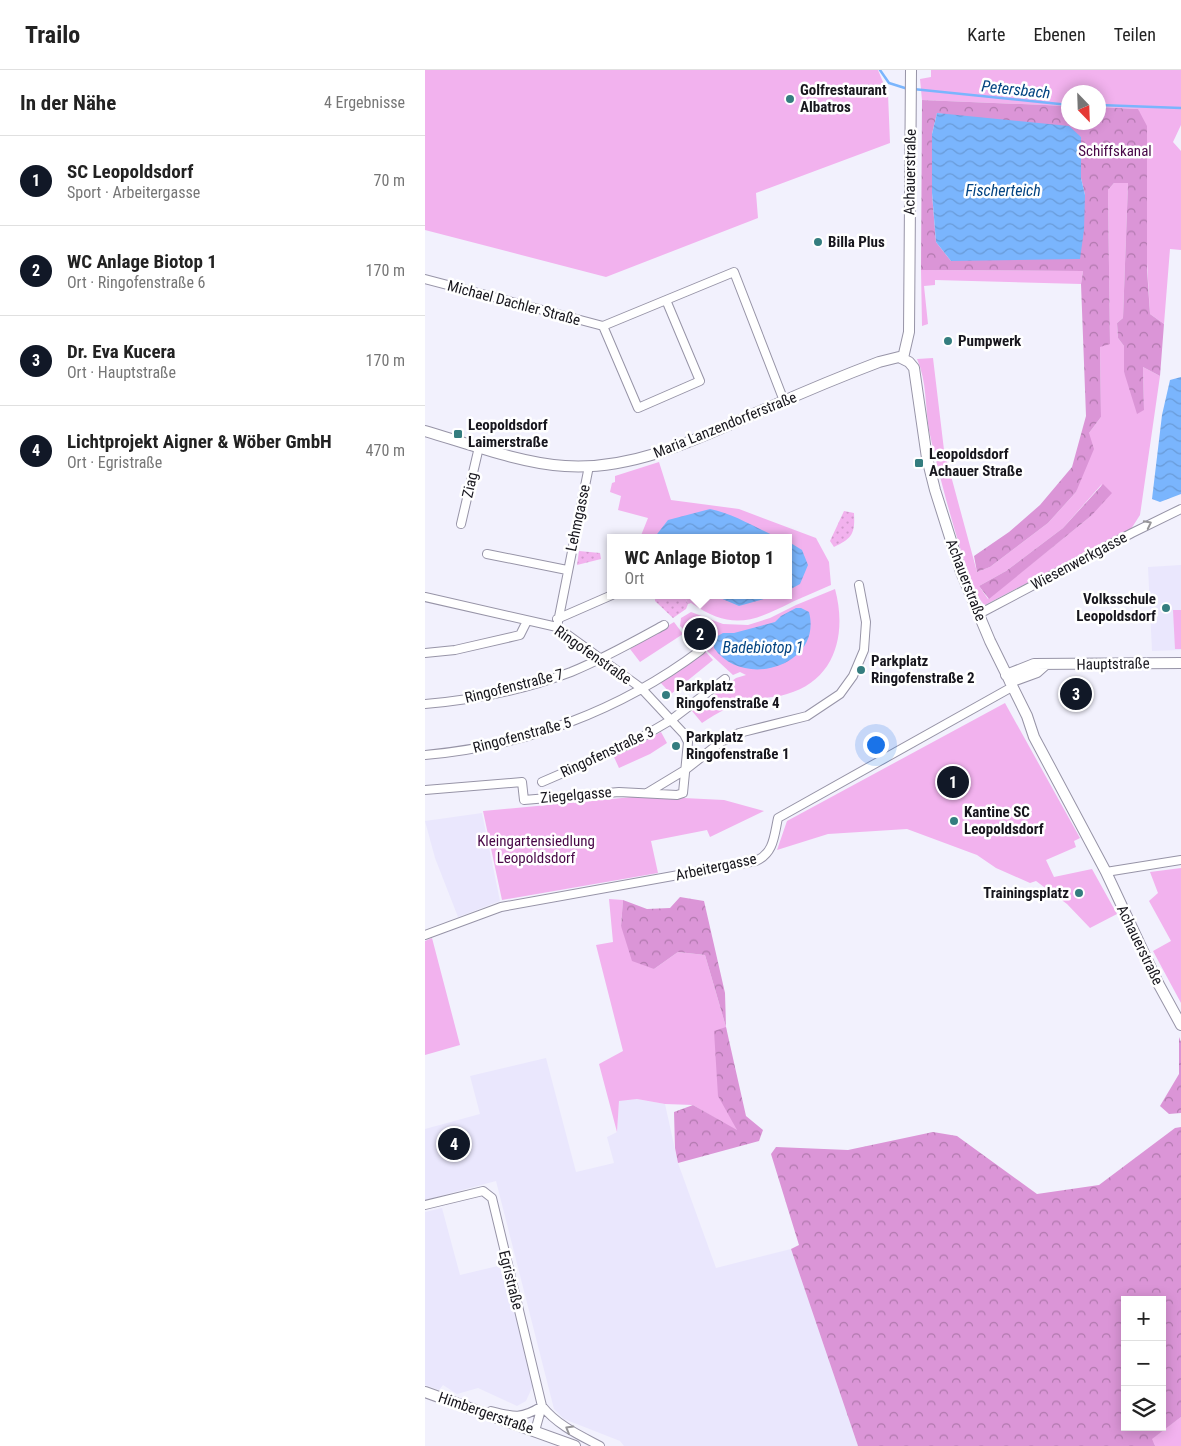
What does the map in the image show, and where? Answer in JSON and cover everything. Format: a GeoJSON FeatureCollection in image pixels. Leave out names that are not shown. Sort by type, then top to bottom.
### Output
{"type":"FeatureCollection","features":[{"type":"Feature","properties":{"kind":"street","name":"Achauerstraße"},"geometry":{"type":"LineString","coordinates":[[911,75],[909,332],[903,358],[914,368],[916,375],[923,436],[935,490],[961,572],[1034,738],[1106,872],[1158,983],[1181,1025]]}},
{"type":"Feature","properties":{"kind":"street"},"geometry":{"type":"LineString","coordinates":[[666,300],[701,381],[638,408],[603,326],[666,300],[734,272],[784,401]]}},
{"type":"Feature","properties":{"kind":"street","name":"Michael Dachler Straße"},"geometry":{"type":"LineString","coordinates":[[425,279],[603,326]]}},
{"type":"Feature","properties":{"kind":"street","name":"Maria Lanzendorferstraße"},"geometry":{"type":"LineString","coordinates":[[425,431],[479,447],[545,463],[563,466],[617,464],[649,456],[704,436],[879,362],[903,358]]}},
{"type":"Feature","properties":{"kind":"street","name":"Ziag"},"geometry":{"type":"LineString","coordinates":[[461,524],[479,447]]}},
{"type":"Feature","properties":{"kind":"street","name":"Lehmgasse"},"geometry":{"type":"LineString","coordinates":[[557,623],[589,466]]}},
{"type":"Feature","properties":{"kind":"street","name":"Wiesenwerkgasse"},"geometry":{"type":"LineString","coordinates":[[979,614],[1132,532],[1181,510]]}},
{"type":"Feature","properties":{"kind":"street","name":"Lehmgasse"},"geometry":{"type":"LineString","coordinates":[[487,554],[567,570]]}},
{"type":"Feature","properties":{"kind":"street"},"geometry":{"type":"LineString","coordinates":[[647,793],[685,770],[721,742],[739,732],[796,720],[819,709],[840,694],[853,676],[864,650],[865,615],[859,585]]}},
{"type":"Feature","properties":{"kind":"street","name":"Ringofenstraße"},"geometry":{"type":"LineString","coordinates":[[425,598],[527,621],[557,623],[601,659],[641,688],[671,720],[687,742],[683,793]]}},
{"type":"Feature","properties":{"kind":"street"},"geometry":{"type":"LineString","coordinates":[[557,623],[607,598]]}},
{"type":"Feature","properties":{"kind":"street"},"geometry":{"type":"LineString","coordinates":[[425,653],[455,650],[520,636],[527,621]]}},
{"type":"Feature","properties":{"kind":"street","name":"Ringofenstraße 7"},"geometry":{"type":"LineString","coordinates":[[425,704],[452,701],[520,687],[570,672],[601,659],[664,625]]}},
{"type":"Feature","properties":{"kind":"street","name":"Ringofenstraße 5"},"geometry":{"type":"LineString","coordinates":[[425,755],[474,749],[541,733],[579,720],[641,688],[701,650]]}},
{"type":"Feature","properties":{"kind":"street","name":"Hauptstraße"},"geometry":{"type":"LineString","coordinates":[[1009,681],[1037,672],[1046,664],[1181,663]]}},
{"type":"Feature","properties":{"kind":"street","name":"Ringofenstraße 3"},"geometry":{"type":"LineString","coordinates":[[542,782],[610,753],[671,720],[725,679]]}},
{"type":"Feature","properties":{"kind":"street","name":"Arbeitergasse"},"geometry":{"type":"LineString","coordinates":[[425,935],[501,907],[756,861],[764,857],[770,850],[778,818],[1009,681]]}},
{"type":"Feature","properties":{"kind":"street","name":"Ziegelgasse"},"geometry":{"type":"LineString","coordinates":[[425,790],[522,782],[524,800],[619,792],[677,795],[683,793]]}},
{"type":"Feature","properties":{"kind":"street"},"geometry":{"type":"LineString","coordinates":[[1106,872],[1181,860]]}},
{"type":"Feature","properties":{"kind":"street","name":"Egristraße"},"geometry":{"type":"LineString","coordinates":[[425,1205],[483,1190],[492,1198],[542,1406],[535,1431]]}},
{"type":"Feature","properties":{"kind":"street","name":"Himbergerstraße"},"geometry":{"type":"LineString","coordinates":[[425,1392],[575,1446]]}},
{"type":"Feature","properties":{"kind":"street"},"geometry":{"type":"LineString","coordinates":[[450,1401],[516,1417],[530,1414],[542,1406],[552,1418],[563,1426],[600,1446]]}},
{"type":"Feature","properties":{"kind":"shaded area","name":"Volksschule Leopoldsdorf"},"geometry":{"type":"Polygon","coordinates":[[[1181,565],[1181,650],[1152,651],[1148,567],[1181,565]]]}},
{"type":"Feature","properties":{"kind":"shaded area"},"geometry":{"type":"Polygon","coordinates":[[[482,813],[500,901],[458,917],[435,858],[425,821],[482,813]]]}},
{"type":"Feature","properties":{"kind":"shaded area"},"geometry":{"type":"Polygon","coordinates":[[[546,1058],[576,1172],[614,1163],[607,1137],[617,1132],[619,1100],[637,1099],[665,1104],[678,1163],[716,1268],[791,1249],[858,1446],[624,1446],[620,1441],[564,1419],[554,1409],[496,1181],[425,1200],[425,1129],[480,1114],[470,1076],[546,1058]]]}},
{"type":"Feature","properties":{"kind":"shaded area"},"geometry":{"type":"Polygon","coordinates":[[[442,1208],[460,1275],[502,1265],[534,1383],[526,1401],[517,1406],[478,1388],[457,1394],[443,1385],[439,1390],[425,1385],[425,1212],[442,1208]]]}},
{"type":"Feature","properties":{"kind":"green space"},"geometry":{"type":"Polygon","coordinates":[[[425,70],[878,70],[888,94],[890,143],[756,193],[758,218],[606,277],[425,230],[425,70]]]}},
{"type":"Feature","properties":{"kind":"green space"},"geometry":{"type":"Polygon","coordinates":[[[931,70],[1181,70],[1181,125],[1173,142],[1181,151],[1181,250],[1170,249],[1164,324],[1150,314],[1138,109],[1106,107],[1106,85],[1061,85],[1061,106],[922,100],[920,79],[931,77],[931,70]]]}},
{"type":"Feature","properties":{"kind":"green space","name":"Schiffskanal"},"geometry":{"type":"Polygon","coordinates":[[[922,100],[1061,106],[1061,130],[1106,130],[1106,107],[1138,109],[1147,126],[1147,269],[1150,314],[1164,324],[1160,376],[1143,367],[1144,410],[1137,414],[1124,372],[1124,346],[1118,338],[1117,323],[1123,318],[1128,183],[1114,183],[1108,190],[1110,344],[1100,347],[1101,417],[1089,433],[1094,449],[1076,492],[1048,523],[990,567],[977,572],[974,556],[1009,532],[1040,505],[1072,467],[1086,416],[1081,284],[1083,271],[921,270],[922,100]],[[937,113],[932,134],[932,193],[936,242],[951,261],[1085,195],[1081,178],[1081,137],[937,113]]]}},
{"type":"Feature","properties":{"kind":"green space"},"geometry":{"type":"Polygon","coordinates":[[[1114,183],[1128,183],[1123,318],[1117,323],[1118,338],[1124,346],[1124,372],[1144,410],[1143,367],[1160,376],[1140,515],[1131,529],[985,605],[978,596],[970,577],[945,494],[929,430],[924,385],[917,359],[933,358],[944,450],[977,572],[990,567],[1048,523],[1076,492],[1089,433],[1101,417],[1100,346],[1110,343],[1108,190],[1114,183]],[[1102,484],[1063,528],[1006,571],[979,586],[988,599],[1091,516],[1102,484]]]}},
{"type":"Feature","properties":{"kind":"green space"},"geometry":{"type":"Polygon","coordinates":[[[921,270],[1083,271],[1081,284],[935,280],[935,285],[924,286],[928,324],[922,326],[921,270]]]}},
{"type":"Feature","properties":{"kind":"green space"},"geometry":{"type":"Polygon","coordinates":[[[659,462],[671,500],[739,509],[816,538],[829,562],[831,585],[753,619],[730,620],[705,612],[691,603],[688,604],[686,599],[792,599],[792,534],[642,534],[648,518],[618,510],[621,496],[610,492],[612,483],[615,482],[615,476],[659,462]]]}},
{"type":"Feature","properties":{"kind":"green space"},"geometry":{"type":"Polygon","coordinates":[[[1103,484],[1112,493],[1091,516],[989,599],[979,586],[1006,571],[1063,528],[1103,484]]]}},
{"type":"Feature","properties":{"kind":"green space"},"geometry":{"type":"Polygon","coordinates":[[[844,511],[854,513],[853,530],[849,538],[834,547],[830,541],[844,511]]]}},
{"type":"Feature","properties":{"kind":"green space"},"geometry":{"type":"Polygon","coordinates":[[[579,551],[600,553],[601,559],[577,565],[579,551]]]}},
{"type":"Feature","properties":{"kind":"green space"},"geometry":{"type":"Polygon","coordinates":[[[835,589],[839,622],[838,638],[834,653],[827,666],[817,678],[804,687],[787,694],[740,703],[702,723],[692,711],[736,678],[746,675],[740,672],[733,675],[680,626],[681,618],[691,612],[723,624],[748,625],[770,618],[835,589]]]}},
{"type":"Feature","properties":{"kind":"green space"},"geometry":{"type":"Polygon","coordinates":[[[655,599],[686,599],[688,604],[686,609],[673,618],[655,599]]]}},
{"type":"Feature","properties":{"kind":"green space"},"geometry":{"type":"Polygon","coordinates":[[[1173,610],[1181,610],[1181,649],[1175,649],[1173,610]]]}},
{"type":"Feature","properties":{"kind":"green space"},"geometry":{"type":"Polygon","coordinates":[[[674,622],[683,634],[640,662],[630,649],[674,622]]]}},
{"type":"Feature","properties":{"kind":"green space"},"geometry":{"type":"Polygon","coordinates":[[[705,651],[713,660],[671,694],[660,682],[705,651]]]}},
{"type":"Feature","properties":{"kind":"green space"},"geometry":{"type":"Polygon","coordinates":[[[1005,703],[1080,838],[1074,841],[1076,847],[1046,860],[1054,877],[1092,869],[1117,914],[1090,928],[1067,904],[1036,881],[1030,883],[996,868],[977,855],[907,829],[828,834],[777,850],[787,821],[1005,703]]]}},
{"type":"Feature","properties":{"kind":"green space"},"geometry":{"type":"Polygon","coordinates":[[[661,732],[667,743],[650,754],[619,768],[614,757],[661,732]]]}},
{"type":"Feature","properties":{"kind":"green space","name":"Kleingartensiedlung Leopoldsdorf"},"geometry":{"type":"Polygon","coordinates":[[[643,796],[724,800],[764,811],[710,837],[707,830],[651,841],[658,873],[502,900],[483,811],[643,796]]]}},
{"type":"Feature","properties":{"kind":"green space"},"geometry":{"type":"Polygon","coordinates":[[[1181,868],[1181,1003],[1153,951],[1171,941],[1149,901],[1158,893],[1150,872],[1181,868]]]}},
{"type":"Feature","properties":{"kind":"green space"},"geometry":{"type":"Polygon","coordinates":[[[680,897],[704,901],[725,993],[726,1027],[705,955],[678,952],[654,969],[632,961],[621,926],[623,900],[647,909],[670,908],[680,897]]]}},
{"type":"Feature","properties":{"kind":"green space"},"geometry":{"type":"Polygon","coordinates":[[[609,899],[623,900],[621,926],[654,969],[678,952],[705,955],[726,1027],[737,1131],[693,1105],[665,1104],[637,1099],[619,1101],[617,1132],[599,1064],[623,1051],[596,945],[613,942],[609,899]]]}},
{"type":"Feature","properties":{"kind":"green space"},"geometry":{"type":"Polygon","coordinates":[[[432,938],[460,1045],[425,1055],[425,941],[432,938]]]}},
{"type":"Feature","properties":{"kind":"green space"},"geometry":{"type":"Polygon","coordinates":[[[726,1027],[746,1116],[763,1130],[759,1141],[678,1163],[675,1148],[674,1112],[693,1105],[737,1130],[718,1096],[714,1031],[726,1027]]]}},
{"type":"Feature","properties":{"kind":"green space"},"geometry":{"type":"Polygon","coordinates":[[[1179,1037],[1181,1042],[1181,1113],[1169,1114],[1160,1106],[1179,1074],[1179,1037]]]}},
{"type":"Feature","properties":{"kind":"green space"},"geometry":{"type":"Polygon","coordinates":[[[1181,1127],[1181,1417],[1166,1428],[1166,1296],[1121,1296],[1121,1431],[1163,1431],[1152,1439],[1155,1446],[858,1446],[791,1249],[799,1245],[771,1154],[776,1147],[848,1150],[933,1132],[957,1136],[1037,1194],[1099,1185],[1175,1128],[1181,1127]]]}},
{"type":"Feature","properties":{"kind":"green space"},"geometry":{"type":"Polygon","coordinates":[[[1181,1417],[1181,1446],[1155,1446],[1151,1439],[1162,1431],[1166,1431],[1166,1428],[1181,1417]]]}},
{"type":"Feature","properties":{"kind":"water","name":"Fischerteich"},"geometry":{"type":"Polygon","coordinates":[[[937,113],[1061,125],[1061,130],[1073,130],[1081,137],[1081,178],[1085,195],[1084,230],[1080,259],[951,261],[936,242],[932,193],[932,134],[937,113]]]}},
{"type":"Feature","properties":{"kind":"water"},"geometry":{"type":"Polygon","coordinates":[[[1181,377],[1181,494],[1160,502],[1152,499],[1162,415],[1170,380],[1181,377]]]}},
{"type":"Feature","properties":{"kind":"water"},"geometry":{"type":"Polygon","coordinates":[[[710,509],[729,514],[771,534],[657,534],[668,520],[710,509]]]}},
{"type":"Feature","properties":{"kind":"water"},"geometry":{"type":"Polygon","coordinates":[[[792,544],[802,550],[808,565],[800,584],[792,588],[792,544]]]}},
{"type":"Feature","properties":{"kind":"water"},"geometry":{"type":"Polygon","coordinates":[[[722,599],[764,599],[739,606],[722,599]]]}},
{"type":"Feature","properties":{"kind":"water","name":"Badebiotop 1"},"geometry":{"type":"Polygon","coordinates":[[[796,608],[809,612],[810,631],[804,646],[793,658],[778,666],[760,669],[743,668],[727,661],[714,648],[714,638],[723,633],[734,633],[775,622],[781,616],[796,608]]]}},
{"type":"Feature","properties":{"kind":"waterway","name":"Petersbach"},"geometry":{"type":"LineString","coordinates":[[880,70],[889,83],[908,89]]}},
{"type":"Feature","properties":{"kind":"waterway","name":"Petersbach"},"geometry":{"type":"LineString","coordinates":[[913,89],[1061,104]]}},
{"type":"Feature","properties":{"kind":"waterway","name":"Petersbach"},"geometry":{"type":"LineString","coordinates":[[1106,105],[1181,108]]}},
{"type":"Feature","properties":{"kind":"place","name":"Golfrestaurant Albatros"},"geometry":{"type":"Point","coordinates":[790,99]}},
{"type":"Feature","properties":{"kind":"place","name":"Billa Plus"},"geometry":{"type":"Point","coordinates":[818,242]}},
{"type":"Feature","properties":{"kind":"place","name":"Pumpwerk"},"geometry":{"type":"Point","coordinates":[948,341]}},
{"type":"Feature","properties":{"kind":"place","name":"Leopoldsdorf Laimerstraße"},"geometry":{"type":"Point","coordinates":[458,434]}},
{"type":"Feature","properties":{"kind":"place","name":"Leopoldsdorf Achauer Straße"},"geometry":{"type":"Point","coordinates":[919,463]}},
{"type":"Feature","properties":{"kind":"place","name":"Volksschule Leopoldsdorf"},"geometry":{"type":"Point","coordinates":[1166,608]}},
{"type":"Feature","properties":{"kind":"place","name":"WC Anlage Biotop 1"},"geometry":{"type":"Point","coordinates":[700,634]}},
{"type":"Feature","properties":{"kind":"place","name":"Parkplatz Ringofenstraße 2"},"geometry":{"type":"Point","coordinates":[861,670]}},
{"type":"Feature","properties":{"kind":"place","name":"Dr. Eva Kucera"},"geometry":{"type":"Point","coordinates":[1076,694]}},
{"type":"Feature","properties":{"kind":"place","name":"Parkplatz Ringofenstraße 4"},"geometry":{"type":"Point","coordinates":[666,695]}},
{"type":"Feature","properties":{"kind":"place","name":"Parkplatz Ringofenstraße 1"},"geometry":{"type":"Point","coordinates":[676,746]}},
{"type":"Feature","properties":{"kind":"place","name":"SC Leopoldsdorf"},"geometry":{"type":"Point","coordinates":[953,782]}},
{"type":"Feature","properties":{"kind":"place","name":"Kantine SC Leopoldsdorf"},"geometry":{"type":"Point","coordinates":[954,821]}},
{"type":"Feature","properties":{"kind":"place","name":"Trainingsplatz"},"geometry":{"type":"Point","coordinates":[1079,893]}},
{"type":"Feature","properties":{"kind":"place","name":"Lichtprojekt Aigner & Wöber GmbH"},"geometry":{"type":"Point","coordinates":[454,1144]}}]}
